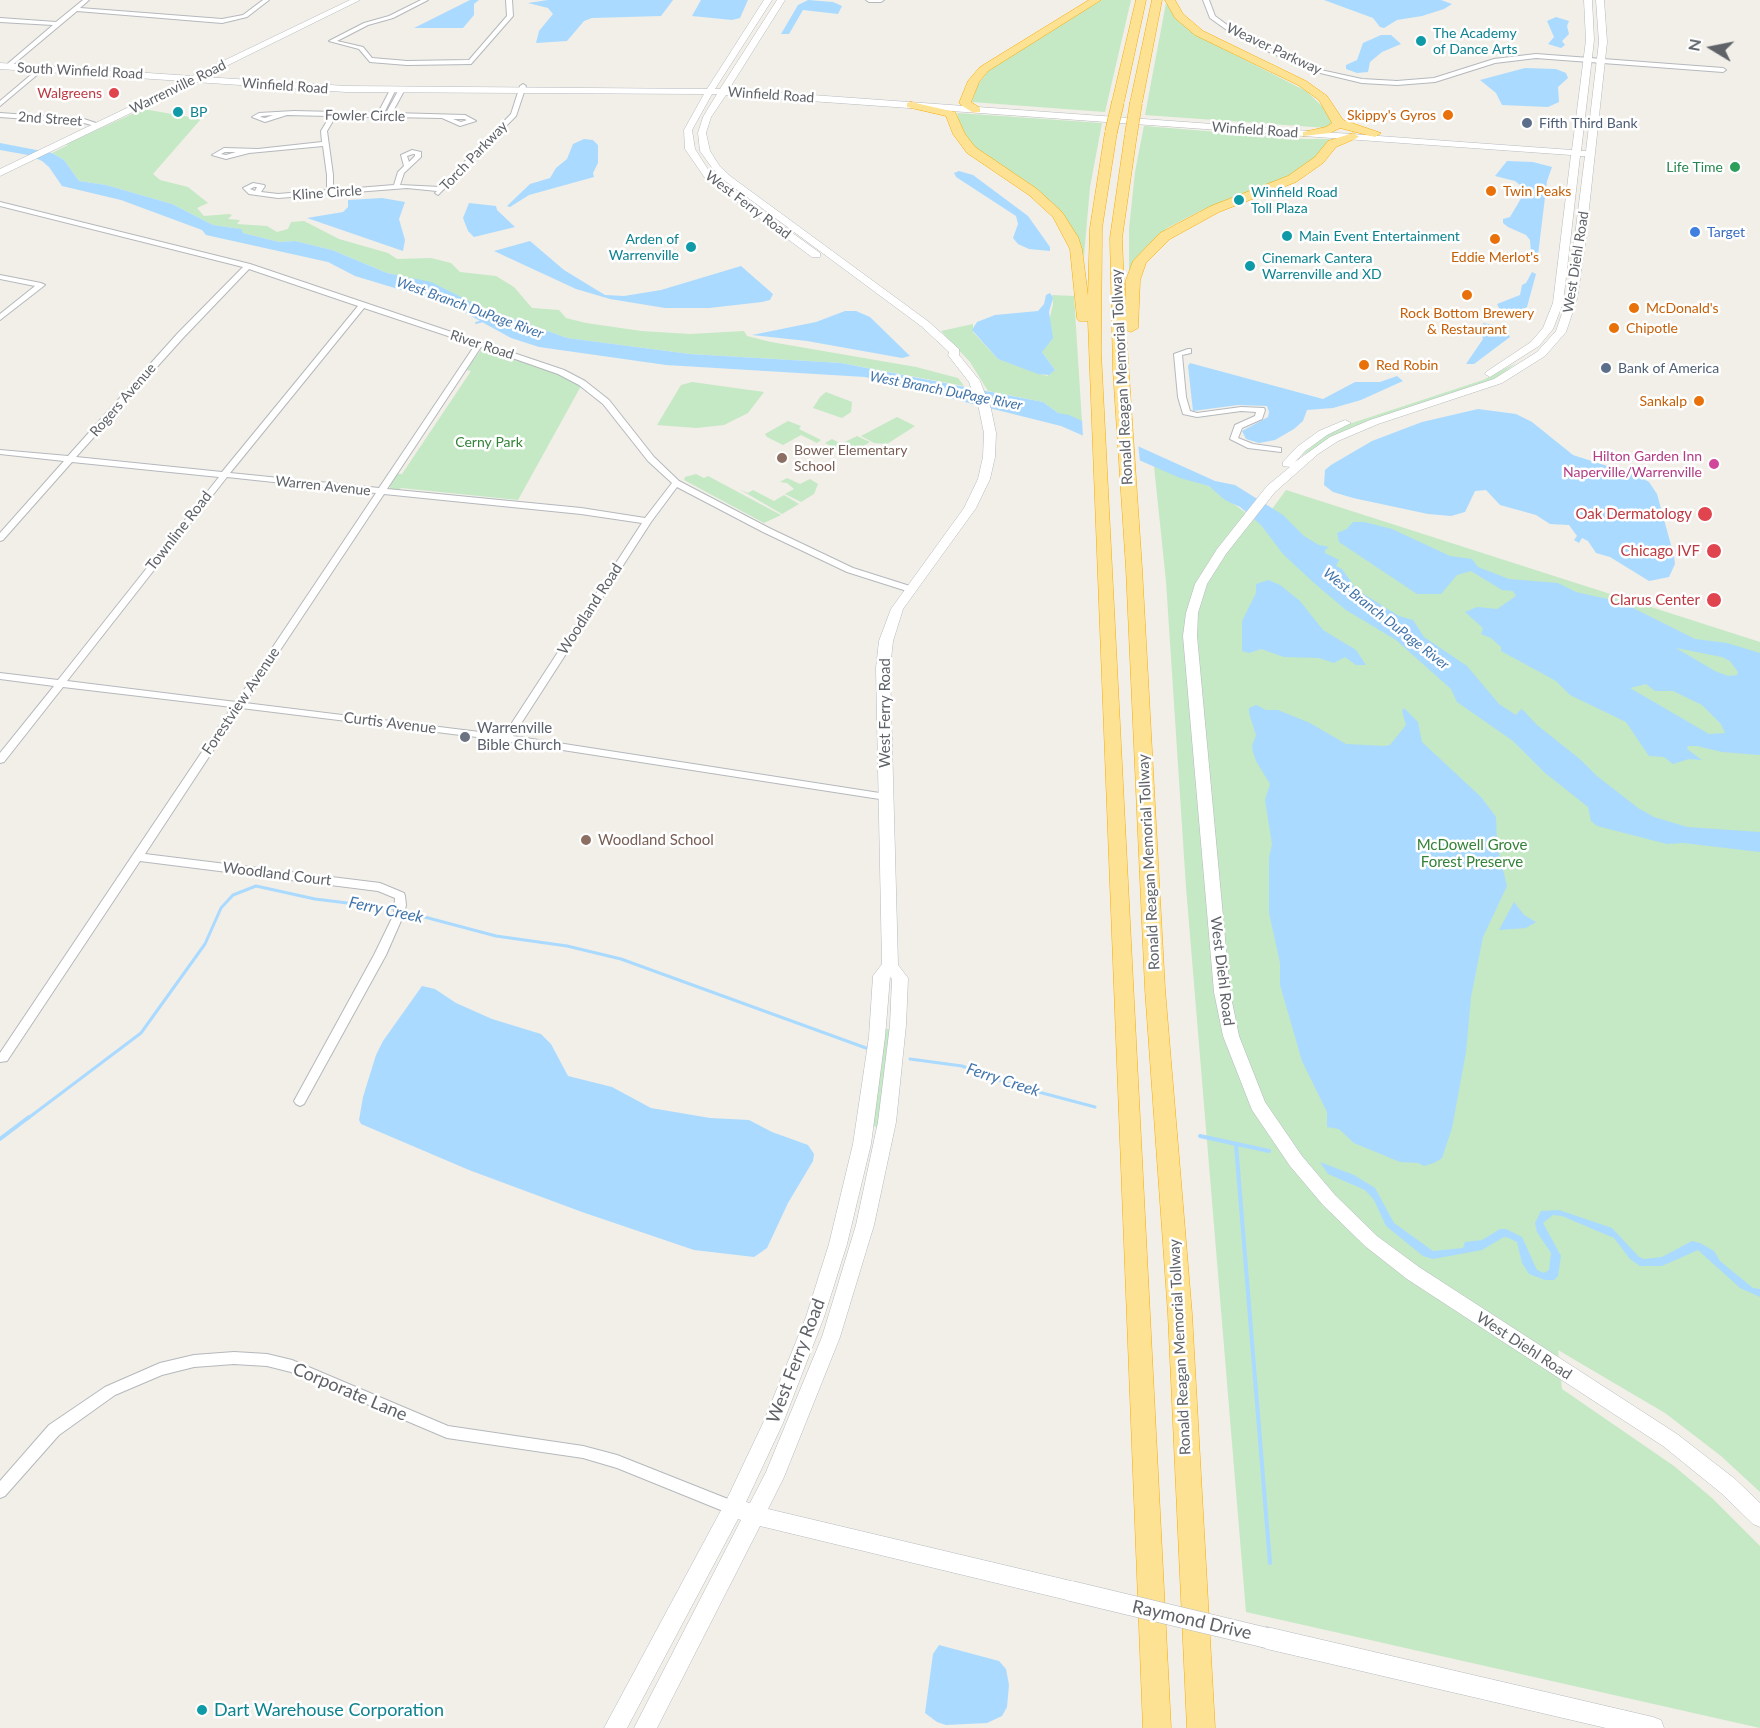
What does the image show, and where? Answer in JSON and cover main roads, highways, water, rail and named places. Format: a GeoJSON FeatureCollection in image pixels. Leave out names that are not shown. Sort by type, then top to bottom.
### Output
{"type":"FeatureCollection","features":[{"type":"Feature","properties":{"kind":"highway"},"geometry":{"type":"LineString","coordinates":[[917,103],[958,99],[970,88],[978,74],[991,63],[1096,0]]}},
{"type":"Feature","properties":{"kind":"highway","name":"Ronald Reagan Memorial Tollway"},"geometry":{"type":"LineString","coordinates":[[1141,0],[1111,132],[1096,228],[1094,352],[1125,1073],[1150,1542],[1157,1728]]}},
{"type":"Feature","properties":{"kind":"highway","name":"Ronald Reagan Memorial Tollway"},"geometry":{"type":"LineString","coordinates":[[1157,0],[1136,103],[1116,238],[1120,370],[1125,424],[1155,989],[1180,1314],[1201,1728]]}},
{"type":"Feature","properties":{"kind":"highway"},"geometry":{"type":"LineString","coordinates":[[1170,0],[1179,16],[1191,28],[1220,45],[1302,83],[1323,98],[1338,120],[1349,128],[1376,133]]}},
{"type":"Feature","properties":{"kind":"highway"},"geometry":{"type":"LineString","coordinates":[[970,88],[959,134],[971,150],[1047,204],[1065,225],[1076,249],[1084,316],[1094,352]]}},
{"type":"Feature","properties":{"kind":"highway"},"geometry":{"type":"LineString","coordinates":[[917,103],[944,111],[966,108]]}},
{"type":"Feature","properties":{"kind":"highway"},"geometry":{"type":"LineString","coordinates":[[1120,370],[1130,349],[1133,280],[1140,261],[1152,248],[1184,223],[1302,173],[1319,160],[1322,134],[1338,120]]}},
{"type":"Feature","properties":{"kind":"highway"},"geometry":{"type":"LineString","coordinates":[[1322,134],[1353,137]]}},
{"type":"Feature","properties":{"kind":"main road","name":"Warrenville Road"},"geometry":{"type":"LineString","coordinates":[[1,173],[356,0]]}},
{"type":"Feature","properties":{"kind":"main road","name":"West Ferry Road"},"geometry":{"type":"LineString","coordinates":[[645,1728],[755,1515],[816,1376],[845,1296],[865,1224],[887,1122],[896,1053],[900,978],[890,966],[884,654],[891,624],[910,590],[960,524],[980,490],[989,457],[989,422],[978,389],[953,355],[947,354],[708,176],[695,160],[688,142],[688,130],[700,106],[768,0]]}},
{"type":"Feature","properties":{"kind":"main road","name":"West Ferry Road"},"geometry":{"type":"LineString","coordinates":[[781,0],[707,117],[702,134],[703,145],[719,171],[925,324],[955,351],[953,355]]}},
{"type":"Feature","properties":{"kind":"main road","name":"West Diehl Road"},"geometry":{"type":"LineString","coordinates":[[1269,492],[1280,471],[1300,449],[1323,433],[1364,415],[1481,378],[1531,348],[1548,329],[1556,312],[1579,138],[1591,25],[1588,0]]}},
{"type":"Feature","properties":{"kind":"main road","name":"West Diehl Road"},"geometry":{"type":"LineString","coordinates":[[1600,0],[1603,24],[1590,152],[1584,245],[1566,324],[1541,354],[1498,381],[1374,422],[1334,439],[1314,452],[1269,492],[1213,564],[1201,584],[1192,613],[1190,636],[1223,1003],[1240,1064],[1258,1105],[1306,1175],[1371,1241],[1445,1296],[1670,1440],[1728,1486],[1760,1517]]}},
{"type":"Feature","properties":{"kind":"main road","name":"South Winfield Road"},"geometry":{"type":"LineString","coordinates":[[3,67],[195,78]]}},
{"type":"Feature","properties":{"kind":"main road"},"geometry":{"type":"LineString","coordinates":[[218,68],[219,74],[232,78]]}},
{"type":"Feature","properties":{"kind":"main road"},"geometry":{"type":"LineString","coordinates":[[735,73],[737,79],[742,83],[776,90]]}},
{"type":"Feature","properties":{"kind":"main road"},"geometry":{"type":"LineString","coordinates":[[675,87],[706,81],[720,75]]}},
{"type":"Feature","properties":{"kind":"main road","name":"Winfield Road"},"geometry":{"type":"LineString","coordinates":[[195,78],[310,88],[397,91],[675,87],[776,90],[966,108],[1322,134],[1376,133],[1558,147],[1577,151]]}},
{"type":"Feature","properties":{"kind":"main road","name":"Winfield Road"},"geometry":{"type":"LineString","coordinates":[[195,78],[361,86],[523,88]]}},
{"type":"Feature","properties":{"kind":"main road"},"geometry":{"type":"LineString","coordinates":[[675,87],[696,97],[700,106]]}},
{"type":"Feature","properties":{"kind":"main road","name":"Winfield Road"},"geometry":{"type":"LineString","coordinates":[[724,89],[752,94],[917,103]]}},
{"type":"Feature","properties":{"kind":"main road"},"geometry":{"type":"LineString","coordinates":[[707,117],[728,99],[752,94]]}},
{"type":"Feature","properties":{"kind":"main road","name":"Winfield Road"},"geometry":{"type":"LineString","coordinates":[[1353,137],[1519,150],[1590,152]]}},
{"type":"Feature","properties":{"kind":"main road"},"geometry":{"type":"LineString","coordinates":[[1558,147],[1579,138]]}},
{"type":"Feature","properties":{"kind":"main road"},"geometry":{"type":"LineString","coordinates":[[1519,150],[1563,158],[1575,169]]}},
{"type":"Feature","properties":{"kind":"main road"},"geometry":{"type":"LineString","coordinates":[[1566,236],[1584,245]]}},
{"type":"Feature","properties":{"kind":"main road","name":"West Ferry Road"},"geometry":{"type":"LineString","coordinates":[[615,1728],[733,1508],[773,1423],[815,1317],[838,1244],[856,1172],[871,1092],[881,976],[890,966]]}},
{"type":"Feature","properties":{"kind":"main road","name":"Raymond Drive"},"geometry":{"type":"LineString","coordinates":[[733,1508],[1267,1638],[1653,1728]]}},
{"type":"Feature","properties":{"kind":"water"},"geometry":{"type":"Polygon","coordinates":[[[470,0],[479,0],[474,4],[474,15],[463,28],[414,28],[470,0]]]}},
{"type":"Feature","properties":{"kind":"water"},"geometry":{"type":"Polygon","coordinates":[[[548,0],[673,0],[661,16],[592,18],[584,21],[567,41],[536,43],[539,31],[553,14],[548,8],[528,3],[548,0]]]}},
{"type":"Feature","properties":{"kind":"water"},"geometry":{"type":"Polygon","coordinates":[[[701,0],[748,0],[740,18],[732,20],[692,16],[701,0]]]}},
{"type":"Feature","properties":{"kind":"water"},"geometry":{"type":"Polygon","coordinates":[[[808,0],[833,2],[842,6],[838,14],[803,10],[789,34],[781,34],[798,5],[808,0]]]}},
{"type":"Feature","properties":{"kind":"water"},"geometry":{"type":"Polygon","coordinates":[[[1324,0],[1441,0],[1452,4],[1422,16],[1397,20],[1384,28],[1380,27],[1373,18],[1324,0]]]}},
{"type":"Feature","properties":{"kind":"water"},"geometry":{"type":"Polygon","coordinates":[[[1556,17],[1569,21],[1567,26],[1569,34],[1562,41],[1565,45],[1561,48],[1548,44],[1554,37],[1547,21],[1556,17]]]}},
{"type":"Feature","properties":{"kind":"water"},"geometry":{"type":"Polygon","coordinates":[[[1381,35],[1391,35],[1401,44],[1382,52],[1370,62],[1368,72],[1357,73],[1346,69],[1346,65],[1357,60],[1363,43],[1381,35]]]}},
{"type":"Feature","properties":{"kind":"water"},"geometry":{"type":"Polygon","coordinates":[[[1525,68],[1556,69],[1566,73],[1568,78],[1558,87],[1559,102],[1548,107],[1502,105],[1496,93],[1480,80],[1525,68]]]}},
{"type":"Feature","properties":{"kind":"water"},"geometry":{"type":"Polygon","coordinates":[[[584,139],[593,140],[598,145],[598,163],[593,173],[594,177],[529,195],[510,207],[507,206],[530,184],[550,178],[556,168],[567,159],[573,144],[584,139]]]}},
{"type":"Feature","properties":{"kind":"water","name":"West Branch DuPage River"},"geometry":{"type":"Polygon","coordinates":[[[0,143],[52,153],[64,160],[79,181],[106,185],[172,204],[213,225],[241,229],[243,233],[279,242],[295,241],[332,250],[387,273],[431,282],[481,307],[567,338],[690,354],[841,363],[1043,402],[1058,413],[1069,415],[1215,481],[1235,485],[1283,515],[1304,536],[1319,545],[1329,547],[1325,553],[1339,560],[1336,566],[1342,569],[1357,590],[1399,616],[1413,620],[1424,637],[1467,666],[1499,704],[1516,715],[1521,709],[1524,711],[1537,725],[1638,808],[1654,817],[1687,827],[1760,832],[1760,852],[1683,843],[1667,844],[1597,826],[1591,821],[1588,807],[1544,772],[1513,741],[1457,702],[1451,689],[1396,640],[1346,610],[1313,582],[1283,554],[1261,525],[1240,507],[1225,500],[1209,486],[1180,478],[1061,426],[865,377],[666,365],[539,347],[511,338],[451,305],[355,276],[328,262],[206,235],[202,230],[121,200],[62,186],[42,161],[28,155],[0,150],[0,143]]]}},
{"type":"Feature","properties":{"kind":"water"},"geometry":{"type":"Polygon","coordinates":[[[1507,161],[1533,162],[1552,167],[1547,181],[1538,255],[1531,252],[1530,240],[1526,235],[1503,223],[1503,219],[1510,217],[1526,190],[1515,181],[1495,176],[1507,161]]]}},
{"type":"Feature","properties":{"kind":"water"},"geometry":{"type":"Polygon","coordinates":[[[959,171],[973,175],[1028,216],[1050,247],[1050,251],[1029,249],[1018,244],[1013,238],[1018,224],[1016,216],[956,177],[954,173],[959,171]]]}},
{"type":"Feature","properties":{"kind":"water"},"geometry":{"type":"Polygon","coordinates":[[[382,198],[405,202],[399,219],[405,240],[403,251],[307,218],[343,212],[348,207],[348,200],[382,198]]]}},
{"type":"Feature","properties":{"kind":"water"},"geometry":{"type":"Polygon","coordinates":[[[469,203],[496,206],[497,210],[515,227],[474,237],[468,231],[463,218],[469,203]]]}},
{"type":"Feature","properties":{"kind":"water"},"geometry":{"type":"Polygon","coordinates":[[[530,241],[564,270],[605,295],[624,296],[661,290],[741,266],[773,294],[770,300],[762,302],[709,308],[665,308],[610,299],[576,289],[494,251],[530,241]]]}},
{"type":"Feature","properties":{"kind":"water"},"geometry":{"type":"Polygon","coordinates":[[[1532,272],[1536,274],[1527,307],[1517,313],[1500,310],[1497,304],[1520,295],[1522,285],[1526,283],[1532,272]]]}},
{"type":"Feature","properties":{"kind":"water"},"geometry":{"type":"Polygon","coordinates":[[[1050,293],[1053,298],[1049,312],[1053,338],[1042,352],[1055,370],[1049,375],[1038,374],[998,359],[972,330],[977,322],[995,315],[1038,311],[1044,304],[1046,295],[1050,293]]]}},
{"type":"Feature","properties":{"kind":"water"},"geometry":{"type":"Polygon","coordinates":[[[845,311],[856,311],[870,317],[910,356],[902,358],[807,341],[752,335],[816,322],[845,311]]]}},
{"type":"Feature","properties":{"kind":"water"},"geometry":{"type":"Polygon","coordinates":[[[1483,323],[1504,327],[1510,337],[1474,364],[1466,364],[1483,339],[1480,330],[1483,323]]]}},
{"type":"Feature","properties":{"kind":"water"},"geometry":{"type":"Polygon","coordinates":[[[1190,363],[1323,399],[1355,382],[1380,382],[1397,376],[1403,381],[1361,400],[1333,408],[1307,410],[1303,421],[1294,429],[1275,440],[1259,443],[1246,439],[1242,431],[1268,417],[1267,406],[1238,405],[1193,411],[1188,366],[1190,363]]]}},
{"type":"Feature","properties":{"kind":"water"},"geometry":{"type":"Polygon","coordinates":[[[1478,409],[1516,414],[1532,422],[1573,455],[1638,476],[1649,482],[1657,494],[1674,556],[1675,564],[1669,577],[1649,581],[1610,557],[1596,553],[1588,541],[1582,538],[1579,543],[1574,540],[1577,536],[1569,525],[1550,524],[1536,515],[1500,505],[1486,490],[1475,491],[1465,512],[1451,516],[1428,514],[1353,498],[1333,492],[1324,485],[1325,470],[1372,441],[1422,422],[1478,409]]]}},
{"type":"Feature","properties":{"kind":"water"},"geometry":{"type":"Polygon","coordinates":[[[1353,522],[1364,522],[1392,529],[1450,556],[1472,559],[1478,567],[1509,579],[1558,583],[1576,592],[1621,602],[1695,639],[1727,643],[1760,653],[1760,755],[1688,746],[1687,749],[1702,760],[1689,759],[1673,764],[1664,757],[1649,756],[1626,722],[1570,695],[1556,681],[1501,651],[1501,647],[1491,638],[1481,634],[1483,628],[1465,612],[1477,607],[1497,609],[1516,596],[1513,591],[1502,590],[1471,571],[1457,575],[1441,594],[1417,594],[1339,542],[1337,533],[1347,529],[1353,522]],[[1676,648],[1715,671],[1728,676],[1737,675],[1738,672],[1730,661],[1722,657],[1676,648]],[[1646,684],[1630,688],[1709,734],[1725,733],[1721,724],[1702,705],[1673,691],[1655,691],[1646,684]]]}},
{"type":"Feature","properties":{"kind":"water"},"geometry":{"type":"Polygon","coordinates":[[[1268,580],[1280,585],[1300,601],[1323,630],[1356,650],[1366,665],[1356,665],[1345,657],[1334,663],[1319,658],[1284,657],[1261,649],[1249,653],[1242,651],[1242,621],[1256,593],[1256,584],[1268,580]]]}},
{"type":"Feature","properties":{"kind":"water"},"geometry":{"type":"Polygon","coordinates":[[[1256,705],[1266,710],[1278,710],[1310,723],[1346,744],[1384,746],[1390,745],[1406,725],[1402,711],[1404,708],[1418,722],[1422,742],[1481,797],[1496,817],[1497,845],[1507,886],[1483,937],[1471,997],[1466,1052],[1452,1128],[1442,1158],[1434,1163],[1424,1166],[1418,1163],[1400,1162],[1354,1143],[1339,1129],[1327,1127],[1327,1112],[1302,1061],[1280,985],[1280,963],[1269,913],[1269,858],[1272,844],[1265,800],[1270,784],[1253,752],[1252,746],[1256,735],[1249,713],[1249,708],[1256,705]]]}},
{"type":"Feature","properties":{"kind":"water"},"geometry":{"type":"Polygon","coordinates":[[[1514,902],[1524,915],[1536,922],[1526,928],[1499,930],[1514,902]]]}},
{"type":"Feature","properties":{"kind":"water"},"geometry":{"type":"Polygon","coordinates":[[[422,986],[435,989],[456,1003],[492,1019],[541,1034],[551,1044],[568,1076],[612,1087],[651,1108],[710,1118],[749,1120],[772,1132],[808,1145],[814,1154],[813,1161],[788,1203],[767,1248],[754,1257],[694,1250],[469,1170],[361,1124],[359,1120],[363,1097],[376,1055],[383,1041],[422,986]]]}},
{"type":"Feature","properties":{"kind":"water"},"geometry":{"type":"Polygon","coordinates":[[[1320,1162],[1354,1175],[1375,1188],[1394,1223],[1433,1251],[1463,1248],[1465,1242],[1482,1240],[1500,1229],[1506,1229],[1522,1237],[1537,1270],[1544,1273],[1549,1270],[1551,1253],[1537,1232],[1535,1223],[1541,1211],[1559,1210],[1612,1228],[1639,1257],[1644,1259],[1662,1257],[1692,1241],[1700,1243],[1714,1251],[1720,1261],[1753,1288],[1760,1289],[1760,1297],[1740,1288],[1698,1250],[1662,1266],[1640,1266],[1630,1259],[1614,1238],[1562,1216],[1553,1215],[1543,1223],[1561,1256],[1558,1276],[1554,1280],[1545,1280],[1529,1274],[1522,1263],[1517,1242],[1504,1237],[1482,1250],[1433,1259],[1423,1256],[1386,1226],[1374,1200],[1365,1190],[1328,1174],[1320,1162]]]}},
{"type":"Feature","properties":{"kind":"water"},"geometry":{"type":"Polygon","coordinates":[[[939,1645],[999,1661],[1006,1669],[1009,1685],[1007,1707],[1002,1716],[987,1723],[946,1725],[937,1722],[925,1713],[933,1654],[939,1645]]]}},
{"type":"Feature","properties":{"kind":"waterway","name":"West Branch DuPage River"},"geometry":{"type":"LineString","coordinates":[[476,323],[486,320]]}},
{"type":"Feature","properties":{"kind":"waterway","name":"Ferry Creek"},"geometry":{"type":"LineString","coordinates":[[27,1119],[141,1033],[205,944],[221,908],[233,895],[256,886],[315,899],[396,909]]}},
{"type":"Feature","properties":{"kind":"waterway","name":"Ferry Creek"},"geometry":{"type":"LineString","coordinates":[[402,911],[496,936],[567,946],[621,959],[866,1048]]}},
{"type":"Feature","properties":{"kind":"waterway","name":"Ferry Creek"},"geometry":{"type":"LineString","coordinates":[[910,1059],[962,1066],[1012,1085],[1095,1107]]}},
{"type":"Feature","properties":{"kind":"waterway","name":"Ferry Creek"},"geometry":{"type":"LineString","coordinates":[[0,1139],[29,1117]]}},
{"type":"Feature","properties":{"kind":"waterway","name":"Ferry Creek"},"geometry":{"type":"LineString","coordinates":[[1200,1136],[1269,1151]]}},
{"type":"Feature","properties":{"kind":"waterway"},"geometry":{"type":"LineString","coordinates":[[1236,1145],[1270,1563]]}},
{"type":"Feature","properties":{"kind":"place","name":"The Academy of Dance Arts"},"geometry":{"type":"Point","coordinates":[1421,41]}},
{"type":"Feature","properties":{"kind":"place","name":"Walgreens"},"geometry":{"type":"Point","coordinates":[114,93]}},
{"type":"Feature","properties":{"kind":"place","name":"BP"},"geometry":{"type":"Point","coordinates":[178,112]}},
{"type":"Feature","properties":{"kind":"place","name":"Skippy's Gyros"},"geometry":{"type":"Point","coordinates":[1448,115]}},
{"type":"Feature","properties":{"kind":"place","name":"Fifth Third Bank"},"geometry":{"type":"Point","coordinates":[1527,123]}},
{"type":"Feature","properties":{"kind":"place","name":"Life Time"},"geometry":{"type":"Point","coordinates":[1735,167]}},
{"type":"Feature","properties":{"kind":"place","name":"Twin Peaks"},"geometry":{"type":"Point","coordinates":[1491,191]}},
{"type":"Feature","properties":{"kind":"place","name":"Winfield Road Toll Plaza"},"geometry":{"type":"Point","coordinates":[1239,200]}},
{"type":"Feature","properties":{"kind":"place","name":"Target"},"geometry":{"type":"Point","coordinates":[1695,232]}},
{"type":"Feature","properties":{"kind":"place","name":"Main Event Entertainment"},"geometry":{"type":"Point","coordinates":[1287,236]}},
{"type":"Feature","properties":{"kind":"place","name":"Eddie Merlot's"},"geometry":{"type":"Point","coordinates":[1495,239]}},
{"type":"Feature","properties":{"kind":"place","name":"Arden of Warrenville"},"geometry":{"type":"Point","coordinates":[691,247]}},
{"type":"Feature","properties":{"kind":"place","name":"Cinemark Cantera Warrenville and XD"},"geometry":{"type":"Point","coordinates":[1250,266]}},
{"type":"Feature","properties":{"kind":"place","name":"Rock Bottom Brewery & Restaurant"},"geometry":{"type":"Point","coordinates":[1467,295]}},
{"type":"Feature","properties":{"kind":"place","name":"McDonald's"},"geometry":{"type":"Point","coordinates":[1634,308]}},
{"type":"Feature","properties":{"kind":"place","name":"Chipotle"},"geometry":{"type":"Point","coordinates":[1614,328]}},
{"type":"Feature","properties":{"kind":"place","name":"Red Robin"},"geometry":{"type":"Point","coordinates":[1364,365]}},
{"type":"Feature","properties":{"kind":"place","name":"Bank of America"},"geometry":{"type":"Point","coordinates":[1606,368]}},
{"type":"Feature","properties":{"kind":"place","name":"Sankalp"},"geometry":{"type":"Point","coordinates":[1699,401]}},
{"type":"Feature","properties":{"kind":"place","name":"Bower Elementary School"},"geometry":{"type":"Point","coordinates":[782,458]}},
{"type":"Feature","properties":{"kind":"place","name":"Hilton Garden Inn Naperville/Warrenville"},"geometry":{"type":"Point","coordinates":[1714,464]}},
{"type":"Feature","properties":{"kind":"place","name":"Oak Dermatology"},"geometry":{"type":"Point","coordinates":[1705,514]}},
{"type":"Feature","properties":{"kind":"place","name":"Chicago IVF"},"geometry":{"type":"Point","coordinates":[1714,551]}},
{"type":"Feature","properties":{"kind":"place","name":"Clarus Center"},"geometry":{"type":"Point","coordinates":[1714,600]}},
{"type":"Feature","properties":{"kind":"place","name":"Warrenville Bible Church"},"geometry":{"type":"Point","coordinates":[465,737]}},
{"type":"Feature","properties":{"kind":"place","name":"Woodland School"},"geometry":{"type":"Point","coordinates":[586,840]}},
{"type":"Feature","properties":{"kind":"place","name":"Dart Warehouse Corporation"},"geometry":{"type":"Point","coordinates":[202,1710]}},
{"type":"Feature","properties":{"kind":"park label","name":"Cerny Park"},"geometry":{"type":"Point","coordinates":[489,442]}},
{"type":"Feature","properties":{"kind":"park label","name":"McDowell Grove Forest Preserve"},"geometry":{"type":"Point","coordinates":[1472,854]}}]}
